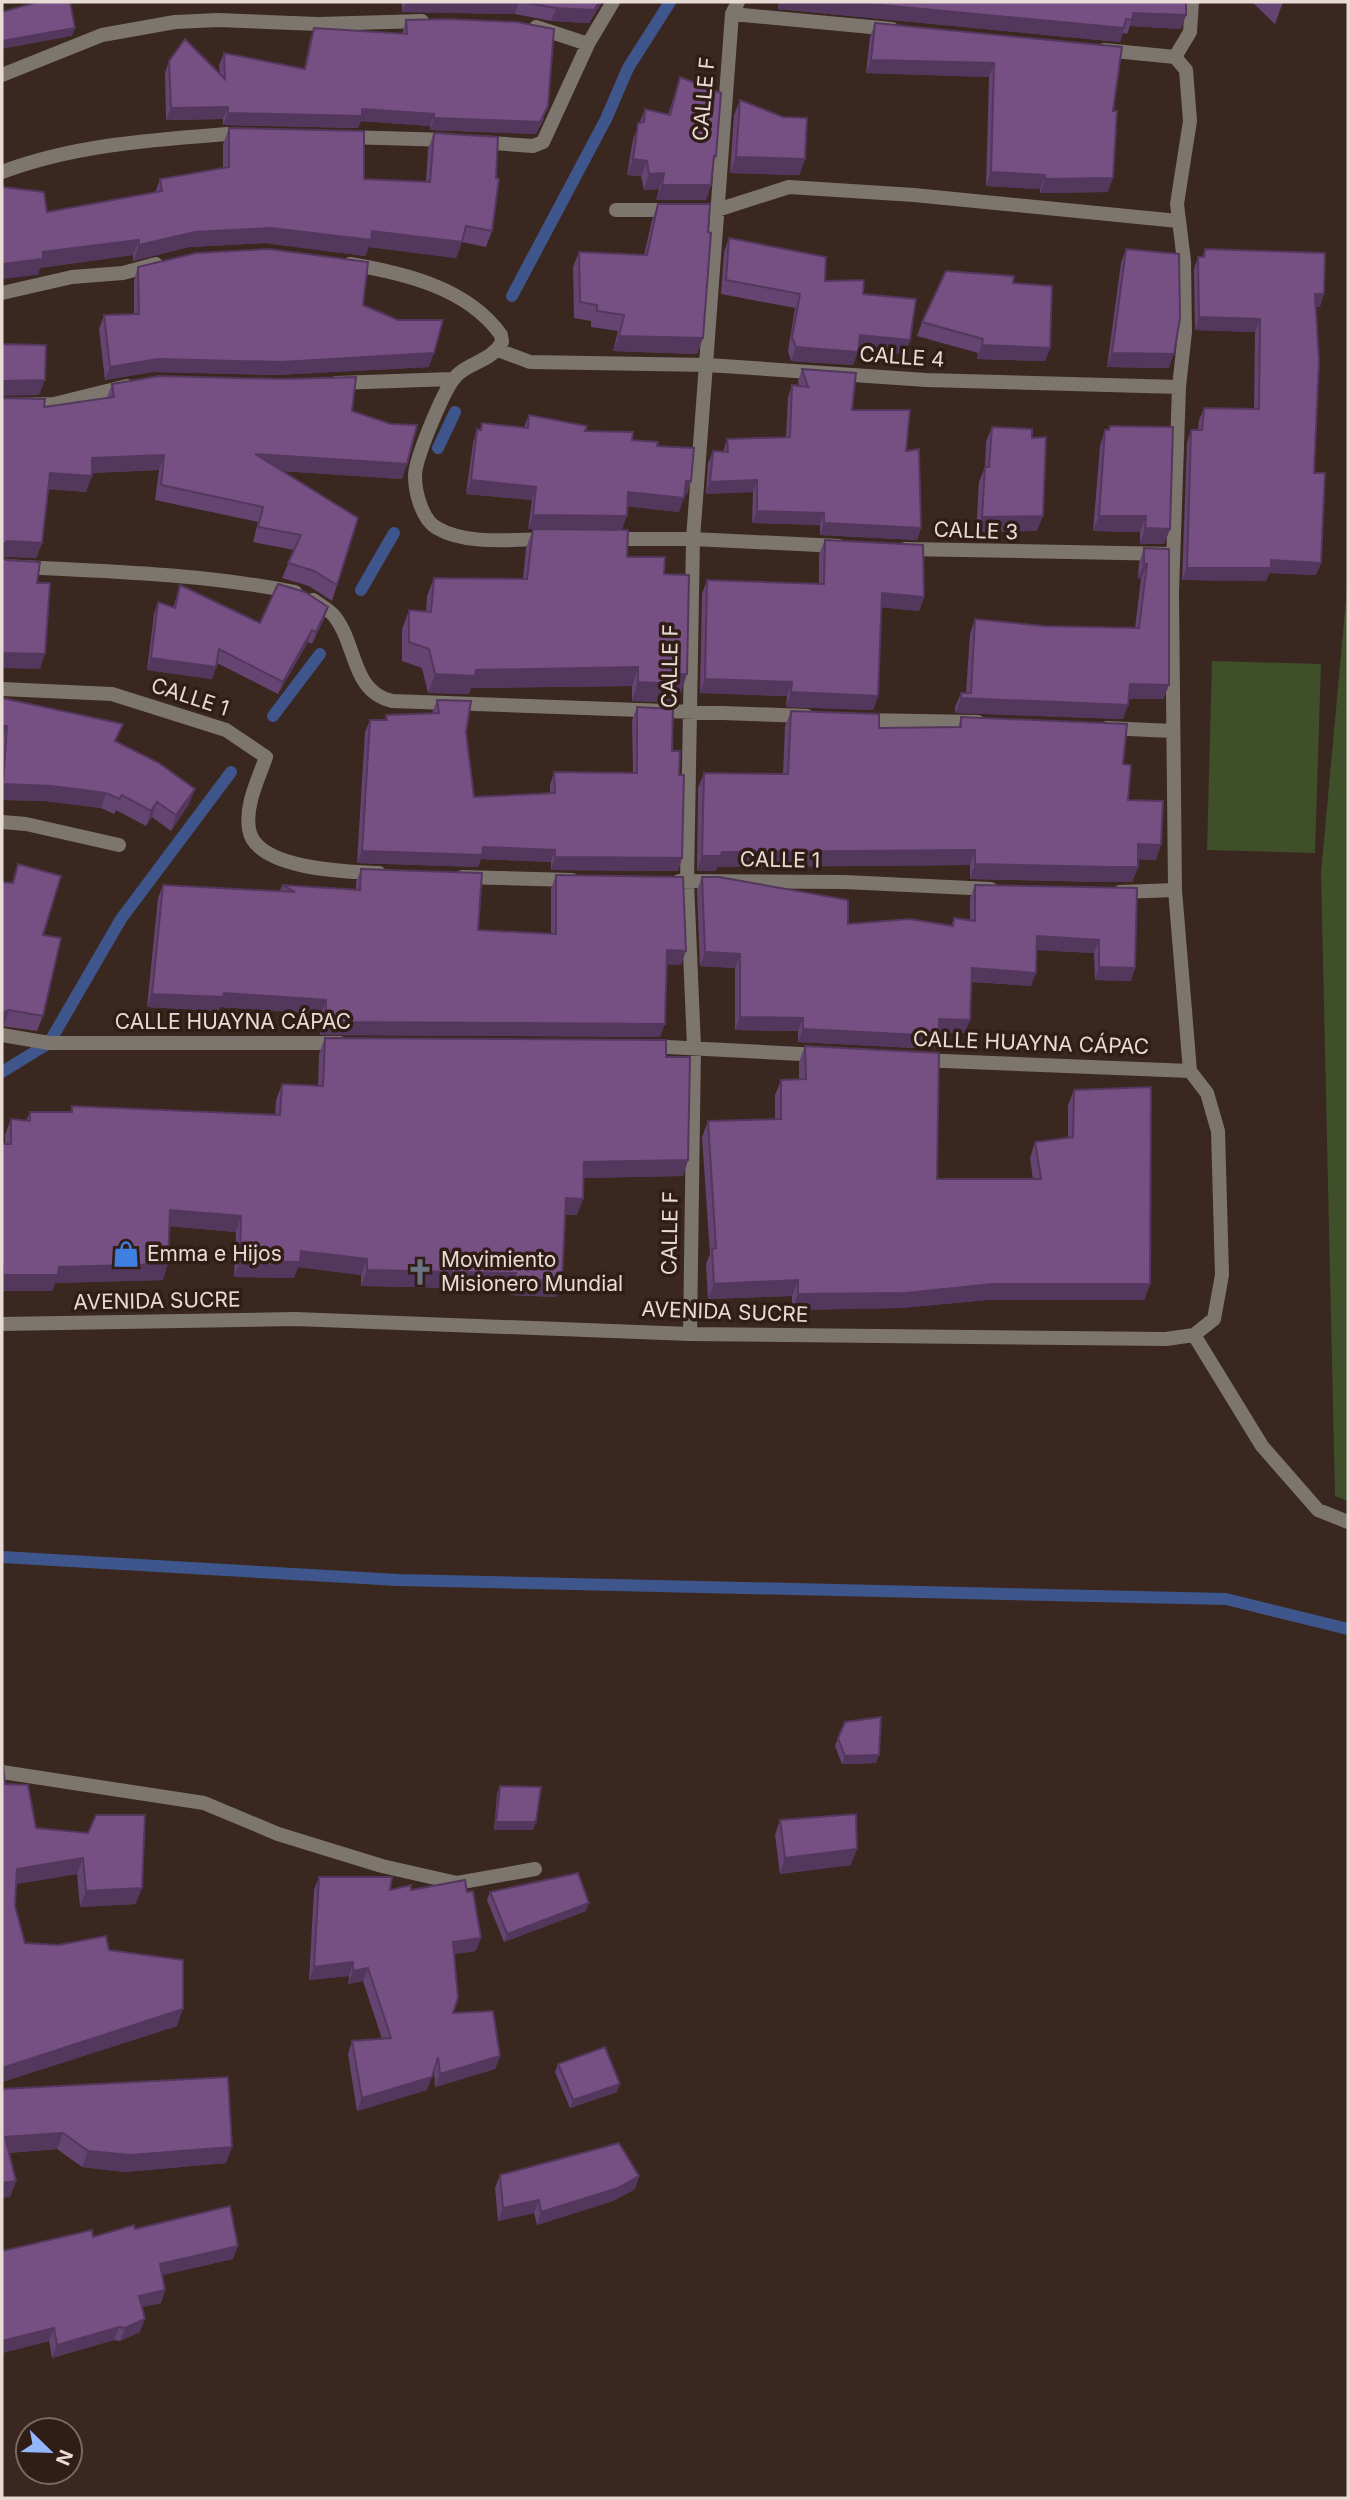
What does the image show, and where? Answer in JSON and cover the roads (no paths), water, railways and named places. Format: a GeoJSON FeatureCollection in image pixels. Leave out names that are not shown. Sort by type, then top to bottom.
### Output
{"type":"FeatureCollection","features":[{"type":"Feature","properties":{"kind":"street"},"geometry":{"type":"LineString","coordinates":[[328,138],[441,139],[533,146],[543,142],[588,44],[613,2]]}},
{"type":"Feature","properties":{"kind":"street"},"geometry":{"type":"LineString","coordinates":[[1175,57],[1190,32],[1192,2]]}},
{"type":"Feature","properties":{"kind":"street"},"geometry":{"type":"LineString","coordinates":[[735,8],[905,31]]}},
{"type":"Feature","properties":{"kind":"street","name":"CALLE F"},"geometry":{"type":"LineString","coordinates":[[690,1334],[694,1047],[687,882],[693,539],[735,8]]}},
{"type":"Feature","properties":{"kind":"street"},"geometry":{"type":"LineString","coordinates":[[2,75],[102,35],[175,22],[218,20],[318,24],[444,21]]}},
{"type":"Feature","properties":{"kind":"street"},"geometry":{"type":"LineString","coordinates":[[514,24],[541,28],[588,44]]}},
{"type":"Feature","properties":{"kind":"street"},"geometry":{"type":"LineString","coordinates":[[1094,49],[1175,57],[1186,70],[1190,121],[1177,204],[1184,261],[1185,332],[1179,387],[1173,554],[1174,890],[1190,1071],[1208,1093],[1219,1131],[1222,1275],[1214,1319],[1194,1335],[1262,1446],[1318,1510],[1348,1522]]}},
{"type":"Feature","properties":{"kind":"street"},"geometry":{"type":"LineString","coordinates":[[2,172],[40,158],[113,144],[227,134],[267,137]]}},
{"type":"Feature","properties":{"kind":"street"},"geometry":{"type":"LineString","coordinates":[[616,210],[717,211],[789,187],[914,195],[1178,221]]}},
{"type":"Feature","properties":{"kind":"street"},"geometry":{"type":"LineString","coordinates":[[2,293],[72,277],[123,273],[168,261]]}},
{"type":"Feature","properties":{"kind":"street"},"geometry":{"type":"LineString","coordinates":[[325,384],[453,379],[498,350],[502,342],[501,335],[468,302],[420,279],[333,261]]}},
{"type":"Feature","properties":{"kind":"street","name":"CALLE 4"},"geometry":{"type":"LineString","coordinates":[[498,350],[530,362],[708,365],[926,380],[1179,387]]}},
{"type":"Feature","properties":{"kind":"street"},"geometry":{"type":"LineString","coordinates":[[453,379],[427,435],[415,476],[421,510],[436,528],[454,535],[563,539]]}},
{"type":"Feature","properties":{"kind":"street"},"geometry":{"type":"LineString","coordinates":[[2,405],[54,404],[139,384]]}},
{"type":"Feature","properties":{"kind":"street"},"geometry":{"type":"LineString","coordinates":[[589,539],[693,539],[852,546]]}},
{"type":"Feature","properties":{"kind":"street","name":"CALLE 3"},"geometry":{"type":"LineString","coordinates":[[891,548],[1062,554],[1173,554]]}},
{"type":"Feature","properties":{"kind":"street"},"geometry":{"type":"LineString","coordinates":[[2,566],[107,571],[262,586],[303,594],[333,614],[341,625],[363,683],[380,698],[393,701],[824,717]]}},
{"type":"Feature","properties":{"kind":"street","name":"CALLE 1"},"geometry":{"type":"LineString","coordinates":[[2,689],[112,694],[226,730],[266,757],[250,802],[249,832],[259,846],[282,861],[338,872],[391,874]]}},
{"type":"Feature","properties":{"kind":"street"},"geometry":{"type":"LineString","coordinates":[[847,718],[990,723]]}},
{"type":"Feature","properties":{"kind":"street"},"geometry":{"type":"LineString","coordinates":[[1092,727],[1172,731]]}},
{"type":"Feature","properties":{"kind":"street"},"geometry":{"type":"LineString","coordinates":[[2,822],[26,824],[119,845]]}},
{"type":"Feature","properties":{"kind":"street"},"geometry":{"type":"LineString","coordinates":[[444,876],[592,880]]}},
{"type":"Feature","properties":{"kind":"street","name":"CALLE 1"},"geometry":{"type":"LineString","coordinates":[[659,881],[844,882],[1002,890]]}},
{"type":"Feature","properties":{"kind":"street"},"geometry":{"type":"LineString","coordinates":[[1105,892],[1174,890]]}},
{"type":"Feature","properties":{"kind":"street","name":"CALLE HUAYNA CÁPAC"},"geometry":{"type":"LineString","coordinates":[[2,1035],[49,1043],[350,1043]]}},
{"type":"Feature","properties":{"kind":"street"},"geometry":{"type":"LineString","coordinates":[[626,1046],[833,1055]]}},
{"type":"Feature","properties":{"kind":"street","name":"CALLE HUAYNA CÁPAC"},"geometry":{"type":"LineString","coordinates":[[903,1059],[1190,1071]]}},
{"type":"Feature","properties":{"kind":"street","name":"AVENIDA SUCRE"},"geometry":{"type":"LineString","coordinates":[[2,1324],[309,1319],[690,1334],[1152,1339],[1194,1335]]}},
{"type":"Feature","properties":{"kind":"street"},"geometry":{"type":"LineString","coordinates":[[2,1772],[204,1803],[278,1834],[383,1866],[457,1883],[535,1869]]}},
{"type":"Feature","properties":{"kind":"waterway"},"geometry":{"type":"LineString","coordinates":[[512,296],[606,119],[628,68],[670,2]]}},
{"type":"Feature","properties":{"kind":"waterway"},"geometry":{"type":"LineString","coordinates":[[438,448],[455,412]]}},
{"type":"Feature","properties":{"kind":"waterway"},"geometry":{"type":"LineString","coordinates":[[361,590],[394,533]]}},
{"type":"Feature","properties":{"kind":"waterway"},"geometry":{"type":"LineString","coordinates":[[273,716],[320,654]]}},
{"type":"Feature","properties":{"kind":"waterway"},"geometry":{"type":"LineString","coordinates":[[2,1072],[49,1043],[121,919],[231,772]]}},
{"type":"Feature","properties":{"kind":"waterway"},"geometry":{"type":"LineString","coordinates":[[2,1557],[398,1580],[1226,1599],[1348,1629]]}},
{"type":"Feature","properties":{"kind":"place","name":"Emma e Hijos"},"geometry":{"type":"Point","coordinates":[126,1254]}},
{"type":"Feature","properties":{"kind":"place","name":"Movimiento Misionero Mundial"},"geometry":{"type":"Point","coordinates":[420,1272]}}]}
